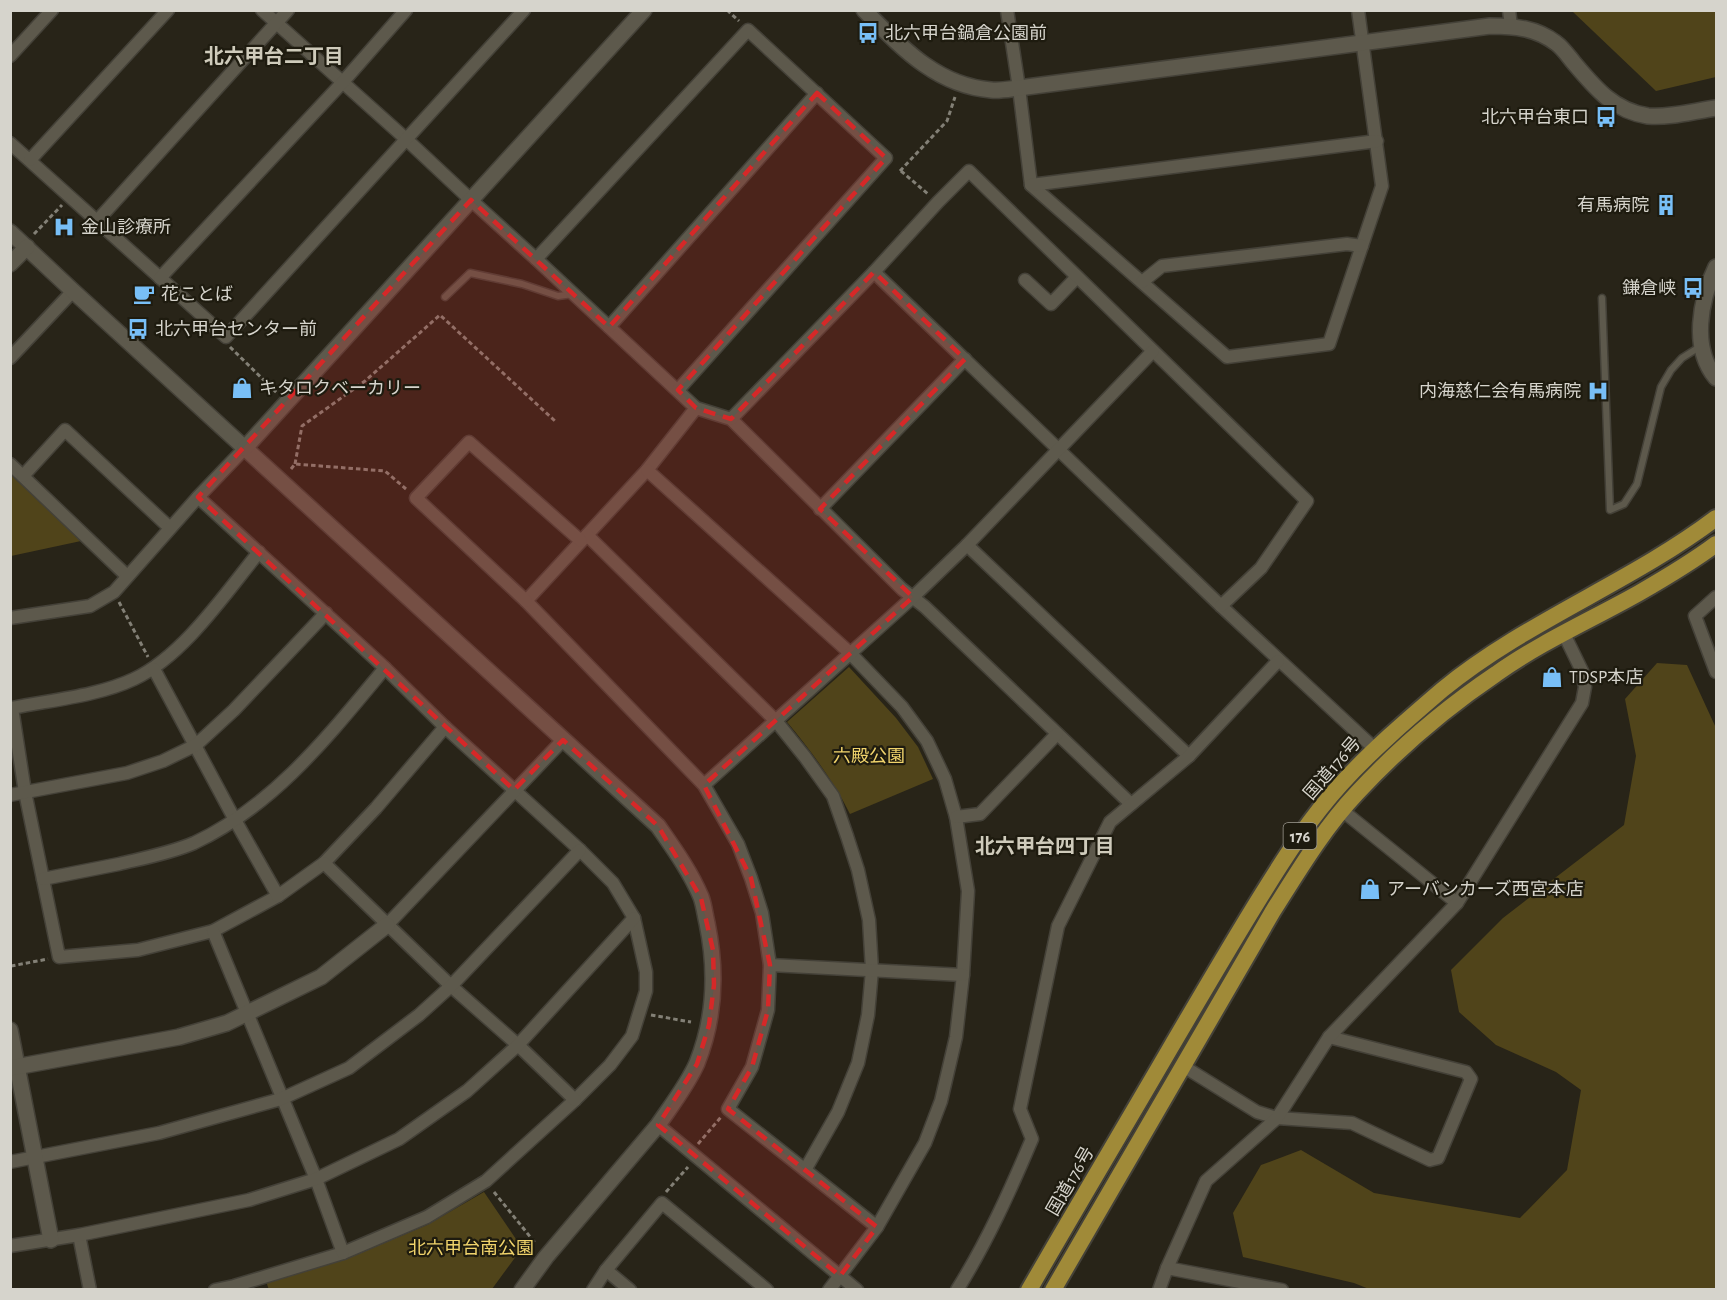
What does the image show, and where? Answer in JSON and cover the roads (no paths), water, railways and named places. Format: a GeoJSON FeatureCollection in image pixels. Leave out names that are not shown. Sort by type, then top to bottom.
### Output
{"type":"FeatureCollection","features":[{"type":"Feature","properties":{"kind":"highway","name":"国道176号"},"geometry":{"type":"LineString","coordinates":[[1029,1290],[1230,945],[1292,848],[1339,786],[1374,749],[1445,688],[1487,657],[1688,540],[1716,519]]}},
{"type":"Feature","properties":{"kind":"highway","name":"国道176号"},"geometry":{"type":"LineString","coordinates":[[1053,1290],[1273,911],[1308,855],[1356,794],[1433,722],[1496,674],[1563,632],[1638,593],[1716,544]]}},
{"type":"Feature","properties":{"kind":"street"},"geometry":{"type":"LineString","coordinates":[[10,56],[52,10]]}},
{"type":"Feature","properties":{"kind":"street"},"geometry":{"type":"LineString","coordinates":[[30,160],[168,10]]}},
{"type":"Feature","properties":{"kind":"street"},"geometry":{"type":"LineString","coordinates":[[262,10],[406,139],[696,408],[731,419],[902,589],[934,615],[1131,804]]}},
{"type":"Feature","properties":{"kind":"street"},"geometry":{"type":"LineString","coordinates":[[97,221],[288,10]]}},
{"type":"Feature","properties":{"kind":"street"},"geometry":{"type":"LineString","coordinates":[[160,278],[342,83],[406,10]]}},
{"type":"Feature","properties":{"kind":"street"},"geometry":{"type":"LineString","coordinates":[[10,143],[226,337],[524,10]]}},
{"type":"Feature","properties":{"kind":"street"},"geometry":{"type":"LineString","coordinates":[[864,10],[912,57],[937,74],[967,86],[993,90],[1490,26],[1510,18],[1559,44],[1597,91],[1627,111],[1659,117],[1716,108]]}},
{"type":"Feature","properties":{"kind":"street"},"geometry":{"type":"LineString","coordinates":[[1007,10],[1031,185],[1227,357],[1329,344],[1382,186],[1358,10]]}},
{"type":"Feature","properties":{"kind":"street"},"geometry":{"type":"LineString","coordinates":[[10,618],[90,606],[114,592],[198,497],[471,200],[636,14]]}},
{"type":"Feature","properties":{"kind":"street"},"geometry":{"type":"LineString","coordinates":[[536,259],[748,30],[817,93],[886,158],[678,390]]}},
{"type":"Feature","properties":{"kind":"street"},"geometry":{"type":"LineString","coordinates":[[609,327],[817,93]]}},
{"type":"Feature","properties":{"kind":"street"},"geometry":{"type":"LineString","coordinates":[[1031,185],[1377,141]]}},
{"type":"Feature","properties":{"kind":"street"},"geometry":{"type":"LineString","coordinates":[[731,419],[969,171],[1307,501],[1261,568],[1221,606]]}},
{"type":"Feature","properties":{"kind":"street"},"geometry":{"type":"LineString","coordinates":[[10,232],[31,241],[73,291],[658,826],[682,860],[701,898],[713,950],[714,985],[709,1024],[697,1064],[658,1125],[546,1257],[522,1290]]}},
{"type":"Feature","properties":{"kind":"street"},"geometry":{"type":"LineString","coordinates":[[10,264],[31,241]]}},
{"type":"Feature","properties":{"kind":"street"},"geometry":{"type":"LineString","coordinates":[[1142,282],[1162,266],[1347,243],[1362,246]]}},
{"type":"Feature","properties":{"kind":"street"},"geometry":{"type":"LineString","coordinates":[[1716,267],[1701,319],[1701,346],[1710,370],[1716,378]]}},
{"type":"Feature","properties":{"kind":"street"},"geometry":{"type":"LineString","coordinates":[[874,272],[1278,661],[1374,749]]}},
{"type":"Feature","properties":{"kind":"street"},"geometry":{"type":"LineString","coordinates":[[1025,280],[1051,304],[1077,277]]}},
{"type":"Feature","properties":{"kind":"street"},"geometry":{"type":"LineString","coordinates":[[10,358],[73,291]]}},
{"type":"Feature","properties":{"kind":"street"},"geometry":{"type":"LineString","coordinates":[[704,785],[913,597],[967,545],[1154,351]]}},
{"type":"Feature","properties":{"kind":"street"},"geometry":{"type":"LineString","coordinates":[[820,508],[965,359]]}},
{"type":"Feature","properties":{"kind":"street"},"geometry":{"type":"LineString","coordinates":[[526,601],[647,470],[696,408]]}},
{"type":"Feature","properties":{"kind":"street"},"geometry":{"type":"LineString","coordinates":[[23,476],[64,430],[170,528]]}},
{"type":"Feature","properties":{"kind":"street"},"geometry":{"type":"LineString","coordinates":[[805,1170],[838,1112],[858,1063],[868,1015],[872,970],[869,920],[858,870],[833,796],[776,721],[584,538],[469,442],[416,498],[526,601],[704,785],[738,844],[762,913],[770,965],[768,1010],[752,1067],[728,1109],[805,1170],[877,1227]]}},
{"type":"Feature","properties":{"kind":"street"},"geometry":{"type":"LineString","coordinates":[[10,464],[127,576]]}},
{"type":"Feature","properties":{"kind":"street"},"geometry":{"type":"LineString","coordinates":[[647,470],[850,653],[902,707],[927,741],[945,779],[956,817],[968,891],[963,975],[956,1037],[940,1101],[925,1143],[877,1227],[829,1290]]}},
{"type":"Feature","properties":{"kind":"street"},"geometry":{"type":"LineString","coordinates":[[198,497],[326,613],[613,883],[634,918],[646,972],[646,991],[632,1036],[627,1044],[610,1065],[575,1100],[486,1181],[427,1217],[343,1253],[215,1290]]}},
{"type":"Feature","properties":{"kind":"street"},"geometry":{"type":"LineString","coordinates":[[967,545],[1189,756]]}},
{"type":"Feature","properties":{"kind":"street"},"geometry":{"type":"LineString","coordinates":[[259,552],[199,627],[154,669],[132,680],[102,690],[12,708],[25,792],[59,957],[138,950],[213,931],[278,896],[324,863],[376,808],[445,727]]}},
{"type":"Feature","properties":{"kind":"street"},"geometry":{"type":"LineString","coordinates":[[1716,597],[1695,616],[1716,672]]}},
{"type":"Feature","properties":{"kind":"street"},"geometry":{"type":"LineString","coordinates":[[10,795],[127,773],[163,761],[195,744],[234,710],[326,613]]}},
{"type":"Feature","properties":{"kind":"street"},"geometry":{"type":"LineString","coordinates":[[1159,1290],[1206,1181],[1277,1118],[1329,1037],[1457,903],[1582,703],[1585,687],[1581,671],[1563,632]]}},
{"type":"Feature","properties":{"kind":"street"},"geometry":{"type":"LineString","coordinates":[[957,1290],[1008,1198],[1032,1139],[1020,1109],[1058,926],[1110,822],[1189,756],[1278,661]]}},
{"type":"Feature","properties":{"kind":"street"},"geometry":{"type":"LineString","coordinates":[[43,879],[152,857],[193,843],[235,820],[287,780],[324,741],[385,668]]}},
{"type":"Feature","properties":{"kind":"street"},"geometry":{"type":"LineString","coordinates":[[154,669],[278,896]]}},
{"type":"Feature","properties":{"kind":"street"},"geometry":{"type":"LineString","coordinates":[[956,817],[980,814],[1057,734]]}},
{"type":"Feature","properties":{"kind":"street"},"geometry":{"type":"LineString","coordinates":[[14,1068],[179,1037],[227,1023],[321,977],[387,925],[563,740]]}},
{"type":"Feature","properties":{"kind":"street"},"geometry":{"type":"LineString","coordinates":[[1342,811],[1457,903]]}},
{"type":"Feature","properties":{"kind":"street"},"geometry":{"type":"LineString","coordinates":[[10,1162],[159,1133],[281,1099],[349,1068],[419,1015],[451,986],[580,850]]}},
{"type":"Feature","properties":{"kind":"street"},"geometry":{"type":"LineString","coordinates":[[324,863],[451,986],[518,1045],[575,1100]]}},
{"type":"Feature","properties":{"kind":"street"},"geometry":{"type":"LineString","coordinates":[[10,1246],[79,1235],[249,1200],[316,1179],[399,1139],[467,1091],[518,1045],[634,918]]}},
{"type":"Feature","properties":{"kind":"street"},"geometry":{"type":"LineString","coordinates":[[213,931],[316,1179],[343,1253]]}},
{"type":"Feature","properties":{"kind":"street"},"geometry":{"type":"LineString","coordinates":[[770,965],[963,975]]}},
{"type":"Feature","properties":{"kind":"street"},"geometry":{"type":"LineString","coordinates":[[10,1030],[14,1068],[51,1240]]}},
{"type":"Feature","properties":{"kind":"street"},"geometry":{"type":"LineString","coordinates":[[1183,1066],[1257,1112],[1277,1118],[1352,1123],[1430,1160],[1438,1158],[1471,1079],[1466,1072],[1329,1037]]}},
{"type":"Feature","properties":{"kind":"street"},"geometry":{"type":"LineString","coordinates":[[658,1125],[857,1290]]}},
{"type":"Feature","properties":{"kind":"street"},"geometry":{"type":"LineString","coordinates":[[593,1290],[606,1270],[662,1203],[767,1290]]}},
{"type":"Feature","properties":{"kind":"street"},"geometry":{"type":"LineString","coordinates":[[79,1235],[90,1290]]}},
{"type":"Feature","properties":{"kind":"street"},"geometry":{"type":"LineString","coordinates":[[1167,1268],[1282,1290]]}},
{"type":"Feature","properties":{"kind":"street"},"geometry":{"type":"LineString","coordinates":[[606,1270],[630,1290]]}},
{"type":"Feature","properties":{"kind":"lane"},"geometry":{"type":"LineString","coordinates":[[446,297],[470,273],[522,284],[558,296],[574,294]]}},
{"type":"Feature","properties":{"kind":"lane"},"geometry":{"type":"LineString","coordinates":[[1602,298],[1610,510],[1624,504],[1637,484],[1661,387],[1671,370],[1683,358],[1701,346]]}},
{"type":"Feature","properties":{"kind":"place","name":"北六甲台鍋倉公園前"},"geometry":{"type":"Point","coordinates":[868,33]}},
{"type":"Feature","properties":{"kind":"place","name":"北六甲台東口"},"geometry":{"type":"Point","coordinates":[1606,117]}},
{"type":"Feature","properties":{"kind":"place","name":"有馬病院"},"geometry":{"type":"Point","coordinates":[1666,205]}},
{"type":"Feature","properties":{"kind":"place","name":"金山診療所"},"geometry":{"type":"Point","coordinates":[64,227]}},
{"type":"Feature","properties":{"kind":"place","name":"鎌倉峡"},"geometry":{"type":"Point","coordinates":[1693,288]}},
{"type":"Feature","properties":{"kind":"place","name":"花ことば"},"geometry":{"type":"Point","coordinates":[144,294]}},
{"type":"Feature","properties":{"kind":"place","name":"北六甲台センター前"},"geometry":{"type":"Point","coordinates":[138,329]}},
{"type":"Feature","properties":{"kind":"place","name":"キタロクベーカリー"},"geometry":{"type":"Point","coordinates":[242,388]}},
{"type":"Feature","properties":{"kind":"place","name":"内海慈仁会有馬病院"},"geometry":{"type":"Point","coordinates":[1598,391]}},
{"type":"Feature","properties":{"kind":"place","name":"TDSP本店"},"geometry":{"type":"Point","coordinates":[1552,677]}},
{"type":"Feature","properties":{"kind":"place","name":"アーバンカーズ西宮本店"},"geometry":{"type":"Point","coordinates":[1370,889]}},
{"type":"Feature","properties":{"kind":"district","name":"北六甲台二丁目"},"geometry":{"type":"Point","coordinates":[274,56]}},
{"type":"Feature","properties":{"kind":"district","name":"北六甲台四丁目"},"geometry":{"type":"Point","coordinates":[1045,846]}},
{"type":"Feature","properties":{"kind":"park label","name":"六殿公園"},"geometry":{"type":"Point","coordinates":[869,756]}},
{"type":"Feature","properties":{"kind":"park label","name":"北六甲台南公園"},"geometry":{"type":"Point","coordinates":[471,1248]}}]}
